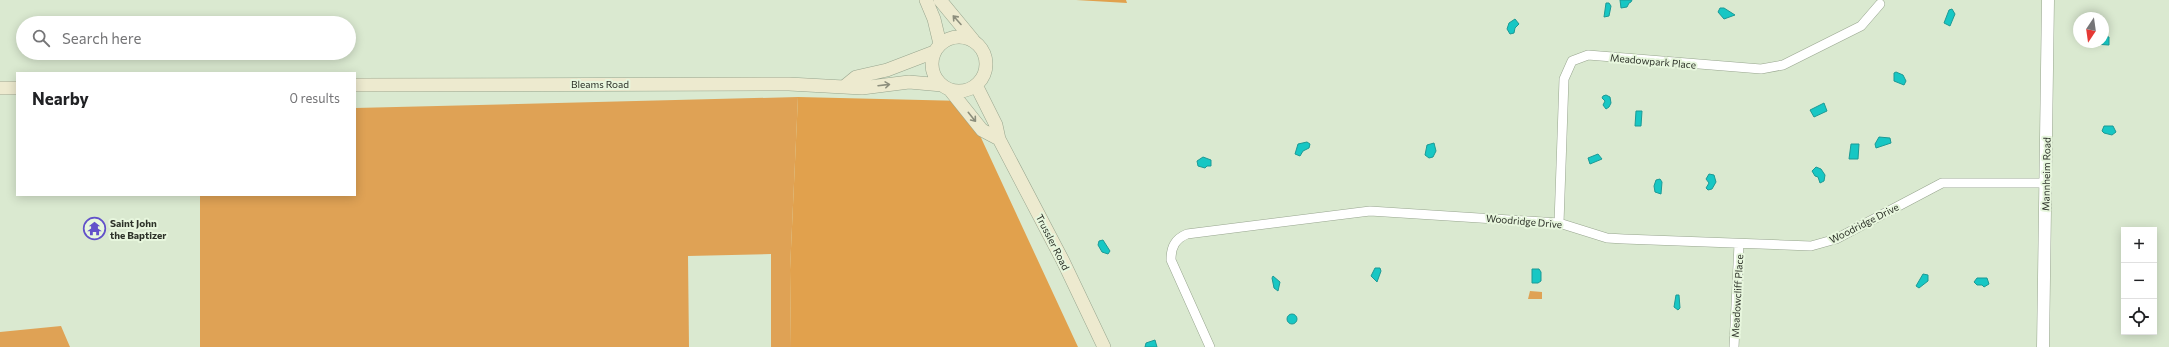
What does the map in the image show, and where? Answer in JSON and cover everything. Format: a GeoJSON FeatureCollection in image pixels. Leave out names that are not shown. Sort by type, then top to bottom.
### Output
{"type":"FeatureCollection","features":[{"type":"Feature","properties":{"kind":"main road"},"geometry":{"type":"LineString","coordinates":[[926,0],[934,19],[937,48],[932,61],[932,70],[982,130],[998,139]]}},
{"type":"Feature","properties":{"kind":"main road"},"geometry":{"type":"LineString","coordinates":[[940,0],[984,53],[986,62],[982,79],[976,85],[959,91],[946,88]]}},
{"type":"Feature","properties":{"kind":"main road"},"geometry":{"type":"LineString","coordinates":[[845,86],[856,77],[888,70],[937,48],[955,36],[973,40]]}},
{"type":"Feature","properties":{"kind":"main road","name":"Bleams Road"},"geometry":{"type":"LineString","coordinates":[[356,85],[845,86],[862,88],[908,82],[946,88]]}},
{"type":"Feature","properties":{"kind":"main road","name":"Trussler Road"},"geometry":{"type":"LineString","coordinates":[[976,85],[996,125],[998,139],[1063,261],[1104,347]]}},
{"type":"Feature","properties":{"kind":"main road"},"geometry":{"type":"LineString","coordinates":[[0,88],[16,88]]}},
{"type":"Feature","properties":{"kind":"street","name":"Mannheim Road"},"geometry":{"type":"LineString","coordinates":[[2043,347],[2048,0]]}},
{"type":"Feature","properties":{"kind":"street","name":"Meadowpark Place"},"geometry":{"type":"LineString","coordinates":[[1559,223],[1564,79],[1572,61],[1588,55],[1761,69],[1783,65],[1861,26],[1880,4]]}},
{"type":"Feature","properties":{"kind":"street","name":"Woodridge Drive"},"geometry":{"type":"LineString","coordinates":[[1210,347],[1171,260],[1172,248],[1176,241],[1187,234],[1370,211],[1559,223],[1607,238],[1795,247],[1824,243],[1942,183],[2045,183]]}},
{"type":"Feature","properties":{"kind":"street","name":"Meadowcliff Place"},"geometry":{"type":"LineString","coordinates":[[1734,347],[1739,244]]}},
{"type":"Feature","properties":{"kind":"shaded area"},"geometry":{"type":"Polygon","coordinates":[[[1076,0],[1126,0],[1127,3],[1076,0]]]}},
{"type":"Feature","properties":{"kind":"shaded area"},"geometry":{"type":"Polygon","coordinates":[[[798,97],[790,270],[791,347],[771,347],[771,254],[688,256],[689,347],[200,347],[200,196],[356,196],[356,108],[798,97]]]}},
{"type":"Feature","properties":{"kind":"shaded area"},"geometry":{"type":"Polygon","coordinates":[[[798,97],[964,101],[1078,347],[791,347],[790,270],[798,97]]]}},
{"type":"Feature","properties":{"kind":"shaded area"},"geometry":{"type":"Polygon","coordinates":[[[1530,291],[1542,292],[1542,299],[1528,299],[1530,291]]]}},
{"type":"Feature","properties":{"kind":"shaded area"},"geometry":{"type":"Polygon","coordinates":[[[61,326],[70,347],[0,347],[0,332],[61,326]]]}},
{"type":"Feature","properties":{"kind":"water"},"geometry":{"type":"Polygon","coordinates":[[[1620,0],[1632,0],[1627,7],[1621,8],[1620,0]]]}},
{"type":"Feature","properties":{"kind":"water"},"geometry":{"type":"Polygon","coordinates":[[[1606,3],[1609,3],[1611,6],[1609,16],[1604,17],[1606,3]]]}},
{"type":"Feature","properties":{"kind":"water"},"geometry":{"type":"Polygon","coordinates":[[[1720,8],[1724,8],[1735,15],[1724,19],[1718,12],[1720,8]]]}},
{"type":"Feature","properties":{"kind":"water"},"geometry":{"type":"Polygon","coordinates":[[[1952,9],[1955,14],[1950,26],[1944,23],[1949,10],[1952,9]]]}},
{"type":"Feature","properties":{"kind":"water"},"geometry":{"type":"Polygon","coordinates":[[[1515,19],[1519,24],[1515,28],[1514,33],[1510,34],[1507,29],[1509,23],[1515,19]]]}},
{"type":"Feature","properties":{"kind":"water"},"geometry":{"type":"Polygon","coordinates":[[[1896,72],[1903,75],[1906,81],[1904,85],[1894,81],[1894,73],[1896,72]]]}},
{"type":"Feature","properties":{"kind":"water"},"geometry":{"type":"Polygon","coordinates":[[[1606,95],[1610,97],[1611,103],[1606,109],[1603,105],[1605,101],[1602,98],[1606,95]]]}},
{"type":"Feature","properties":{"kind":"water"},"geometry":{"type":"Polygon","coordinates":[[[1824,103],[1827,111],[1814,117],[1810,110],[1824,103]]]}},
{"type":"Feature","properties":{"kind":"water"},"geometry":{"type":"Polygon","coordinates":[[[1636,111],[1642,111],[1641,126],[1635,126],[1636,111]]]}},
{"type":"Feature","properties":{"kind":"water"},"geometry":{"type":"Polygon","coordinates":[[[2104,126],[2113,126],[2116,132],[2112,135],[2104,133],[2102,131],[2104,126]]]}},
{"type":"Feature","properties":{"kind":"water"},"geometry":{"type":"Polygon","coordinates":[[[1879,137],[1890,138],[1891,143],[1876,148],[1875,144],[1879,137]]]}},
{"type":"Feature","properties":{"kind":"water"},"geometry":{"type":"Polygon","coordinates":[[[1307,142],[1310,144],[1309,148],[1303,151],[1300,156],[1295,154],[1298,144],[1307,142]]]}},
{"type":"Feature","properties":{"kind":"water"},"geometry":{"type":"Polygon","coordinates":[[[1434,143],[1436,151],[1433,157],[1429,158],[1425,155],[1427,145],[1434,143]]]}},
{"type":"Feature","properties":{"kind":"water"},"geometry":{"type":"Polygon","coordinates":[[[1851,144],[1859,144],[1858,159],[1849,159],[1851,144]]]}},
{"type":"Feature","properties":{"kind":"water"},"geometry":{"type":"Polygon","coordinates":[[[1598,154],[1602,159],[1590,164],[1588,158],[1598,154]]]}},
{"type":"Feature","properties":{"kind":"water"},"geometry":{"type":"Polygon","coordinates":[[[1203,157],[1211,160],[1211,166],[1207,166],[1205,168],[1198,166],[1197,161],[1203,157]]]}},
{"type":"Feature","properties":{"kind":"water"},"geometry":{"type":"Polygon","coordinates":[[[1816,167],[1821,169],[1825,175],[1824,181],[1820,183],[1818,177],[1815,176],[1812,171],[1816,167]]]}},
{"type":"Feature","properties":{"kind":"water"},"geometry":{"type":"Polygon","coordinates":[[[1709,174],[1714,175],[1716,182],[1712,189],[1708,190],[1706,188],[1709,183],[1706,179],[1709,174]]]}},
{"type":"Feature","properties":{"kind":"water"},"geometry":{"type":"Polygon","coordinates":[[[1660,179],[1662,182],[1661,194],[1655,192],[1654,186],[1656,180],[1660,179]]]}},
{"type":"Feature","properties":{"kind":"water"},"geometry":{"type":"Polygon","coordinates":[[[1103,240],[1110,251],[1108,254],[1102,252],[1098,245],[1099,241],[1103,240]]]}},
{"type":"Feature","properties":{"kind":"water"},"geometry":{"type":"Polygon","coordinates":[[[1375,268],[1380,268],[1381,271],[1377,282],[1371,276],[1375,268]]]}},
{"type":"Feature","properties":{"kind":"water"},"geometry":{"type":"Polygon","coordinates":[[[1532,269],[1539,269],[1541,272],[1541,281],[1538,283],[1532,283],[1532,269]]]}},
{"type":"Feature","properties":{"kind":"water"},"geometry":{"type":"Polygon","coordinates":[[[1923,274],[1928,275],[1928,281],[1919,288],[1916,286],[1923,274]]]}},
{"type":"Feature","properties":{"kind":"water"},"geometry":{"type":"Polygon","coordinates":[[[1273,276],[1280,282],[1278,291],[1274,288],[1273,276]]]}},
{"type":"Feature","properties":{"kind":"water"},"geometry":{"type":"Polygon","coordinates":[[[1977,278],[1987,278],[1989,284],[1984,287],[1982,285],[1977,285],[1974,282],[1977,278]]]}},
{"type":"Feature","properties":{"kind":"water"},"geometry":{"type":"Polygon","coordinates":[[[1676,295],[1679,295],[1680,308],[1678,310],[1674,307],[1676,295]]]}},
{"type":"Feature","properties":{"kind":"water"},"geometry":{"type":"Polygon","coordinates":[[[1292,314],[1297,319],[1292,324],[1287,319],[1292,314]]]}},
{"type":"Feature","properties":{"kind":"water"},"geometry":{"type":"Polygon","coordinates":[[[1155,340],[1157,347],[1145,347],[1146,343],[1155,340]]]}},
{"type":"Feature","properties":{"kind":"place","name":"Saint John the Baptizer"},"geometry":{"type":"Point","coordinates":[95,229]}}]}
